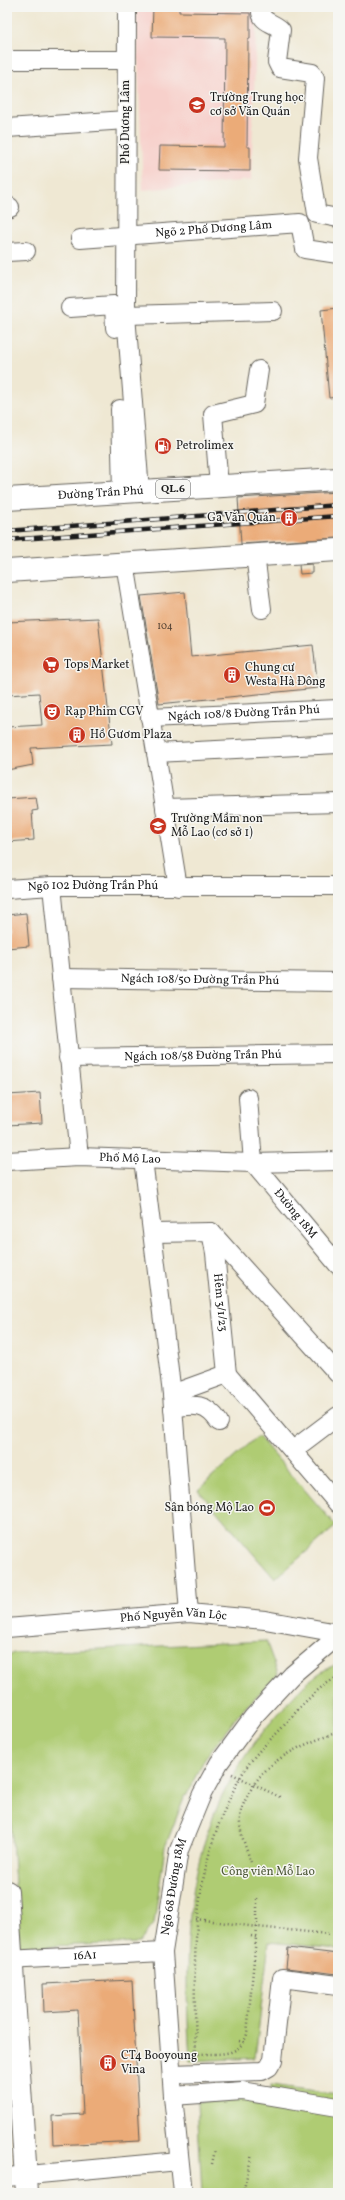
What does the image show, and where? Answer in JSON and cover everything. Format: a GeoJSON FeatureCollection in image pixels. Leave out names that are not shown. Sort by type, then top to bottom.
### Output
{"type":"FeatureCollection","features":[{"type":"Feature","properties":{"kind":"main road","name":"Đường Trần Phú"},"geometry":{"type":"LineString","coordinates":[[7,499],[338,479]]}},
{"type":"Feature","properties":{"kind":"main road"},"geometry":{"type":"LineString","coordinates":[[7,571],[338,550]]}},
{"type":"Feature","properties":{"kind":"main road"},"geometry":{"type":"LineString","coordinates":[[7,1892],[20,2182]]}},
{"type":"Feature","properties":{"kind":"street","name":"Phố Dương Lâm"},"geometry":{"type":"LineString","coordinates":[[127,7],[126,315],[131,492]]}},
{"type":"Feature","properties":{"kind":"street"},"geometry":{"type":"LineString","coordinates":[[261,7],[260,13],[263,20],[281,30],[277,62],[280,68],[312,73],[315,78],[315,95],[310,117],[308,158],[317,214],[338,218]]}},
{"type":"Feature","properties":{"kind":"street"},"geometry":{"type":"LineString","coordinates":[[7,60],[126,60]]}},
{"type":"Feature","properties":{"kind":"street"},"geometry":{"type":"LineString","coordinates":[[7,128],[126,120]]}},
{"type":"Feature","properties":{"kind":"street","name":"Ngõ 2 Phố Dương Lâm"},"geometry":{"type":"LineString","coordinates":[[80,239],[300,223],[305,249],[338,254]]}},
{"type":"Feature","properties":{"kind":"street"},"geometry":{"type":"LineString","coordinates":[[7,252],[26,250]]}},
{"type":"Feature","properties":{"kind":"street"},"geometry":{"type":"LineString","coordinates":[[70,308],[114,305],[122,432],[131,492]]}},
{"type":"Feature","properties":{"kind":"street"},"geometry":{"type":"LineString","coordinates":[[126,315],[273,310]]}},
{"type":"Feature","properties":{"kind":"street"},"geometry":{"type":"LineString","coordinates":[[219,486],[213,414],[254,404],[259,370]]}},
{"type":"Feature","properties":{"kind":"street"},"geometry":{"type":"LineString","coordinates":[[255,555],[262,610]]}},
{"type":"Feature","properties":{"kind":"street"},"geometry":{"type":"LineString","coordinates":[[125,563],[178,887]]}},
{"type":"Feature","properties":{"kind":"street","name":"Ngách 108/8 Đường Trần Phú"},"geometry":{"type":"LineString","coordinates":[[150,718],[338,709]]}},
{"type":"Feature","properties":{"kind":"street"},"geometry":{"type":"LineString","coordinates":[[156,753],[338,744]]}},
{"type":"Feature","properties":{"kind":"street"},"geometry":{"type":"LineString","coordinates":[[165,808],[338,803]]}},
{"type":"Feature","properties":{"kind":"street"},"geometry":{"type":"LineString","coordinates":[[52,886],[79,1157]]}},
{"type":"Feature","properties":{"kind":"street","name":"Ngõ 102 Đường Trần Phú"},"geometry":{"type":"LineString","coordinates":[[7,889],[52,886],[338,886]]}},
{"type":"Feature","properties":{"kind":"street","name":"Ngách 108/50 Đường Trần Phú"},"geometry":{"type":"LineString","coordinates":[[62,978],[338,982]]}},
{"type":"Feature","properties":{"kind":"street","name":"Ngách 108/58 Đường Trần Phú"},"geometry":{"type":"LineString","coordinates":[[68,1058],[338,1054]]}},
{"type":"Feature","properties":{"kind":"street"},"geometry":{"type":"LineString","coordinates":[[248,1098],[253,1163]]}},
{"type":"Feature","properties":{"kind":"street","name":"Phố Mộ Lao"},"geometry":{"type":"LineString","coordinates":[[7,1161],[79,1157],[253,1163],[338,1161]]}},
{"type":"Feature","properties":{"kind":"street"},"geometry":{"type":"LineString","coordinates":[[143,1159],[173,1401],[190,1614]]}},
{"type":"Feature","properties":{"kind":"street","name":"Đường 18M"},"geometry":{"type":"LineString","coordinates":[[253,1163],[338,1265]]}},
{"type":"Feature","properties":{"kind":"street"},"geometry":{"type":"LineString","coordinates":[[153,1233],[211,1232],[338,1374]]}},
{"type":"Feature","properties":{"kind":"street","name":"Hẻm 3/1/23"},"geometry":{"type":"LineString","coordinates":[[211,1232],[215,1254],[227,1374]]}},
{"type":"Feature","properties":{"kind":"street"},"geometry":{"type":"LineString","coordinates":[[173,1401],[227,1374],[338,1504]]}},
{"type":"Feature","properties":{"kind":"street"},"geometry":{"type":"LineString","coordinates":[[173,1401],[190,1405],[200,1405],[210,1410],[219,1422]]}},
{"type":"Feature","properties":{"kind":"street"},"geometry":{"type":"LineString","coordinates":[[293,1450],[338,1416]]}},
{"type":"Feature","properties":{"kind":"street","name":"Phố Nguyễn Văn Lộc"},"geometry":{"type":"LineString","coordinates":[[7,1628],[190,1614],[265,1620],[338,1633]]}},
{"type":"Feature","properties":{"kind":"street","name":"Ngõ 68 Đường 18M"},"geometry":{"type":"LineString","coordinates":[[184,2193],[179,2161],[173,2096],[163,1952],[179,1850],[202,1794],[217,1765],[253,1717],[292,1675],[338,1636]]}},
{"type":"Feature","properties":{"kind":"street","name":"16A1"},"geometry":{"type":"LineString","coordinates":[[9,1960],[163,1952]]}},
{"type":"Feature","properties":{"kind":"street"},"geometry":{"type":"LineString","coordinates":[[172,2074],[262,2071],[269,2067],[272,2060],[282,1978],[338,1985]]}},
{"type":"Feature","properties":{"kind":"street"},"geometry":{"type":"LineString","coordinates":[[173,2096],[242,2091],[338,2107]]}},
{"type":"Feature","properties":{"kind":"street"},"geometry":{"type":"LineString","coordinates":[[20,2182],[179,2161]]}},
{"type":"Feature","properties":{"kind":"path"},"geometry":{"type":"LineString","coordinates":[[258,1899],[257,1927],[247,2034],[244,2042],[238,2050],[230,2053],[196,2054],[196,1919],[204,1867],[220,1819],[240,1778],[251,1761],[300,1708],[331,1680],[338,1677]]}},
{"type":"Feature","properties":{"kind":"path"},"geometry":{"type":"LineString","coordinates":[[251,1862],[242,1836],[240,1814],[252,1785],[262,1773],[283,1755],[338,1732]]}},
{"type":"Feature","properties":{"kind":"path"},"geometry":{"type":"LineString","coordinates":[[217,1765],[252,1785],[282,1798]]}},
{"type":"Feature","properties":{"kind":"path"},"geometry":{"type":"LineString","coordinates":[[196,1919],[245,1926],[329,1934]]}},
{"type":"Feature","properties":{"kind":"path"},"geometry":{"type":"LineString","coordinates":[[206,1920],[206,1925]]}},
{"type":"Feature","properties":{"kind":"path"},"geometry":{"type":"LineString","coordinates":[[245,1926],[245,1931]]}},
{"type":"Feature","properties":{"kind":"path"},"geometry":{"type":"LineString","coordinates":[[251,1936],[256,1937]]}},
{"type":"Feature","properties":{"kind":"path"},"geometry":{"type":"LineString","coordinates":[[239,2041],[244,2042]]}},
{"type":"Feature","properties":{"kind":"path"},"geometry":{"type":"LineString","coordinates":[[212,2164],[215,2150]]}},
{"type":"Feature","properties":{"kind":"path"},"geometry":{"type":"LineString","coordinates":[[243,2193],[252,2154]]}},
{"type":"Feature","properties":{"kind":"shaded area","name":"Trường Trung học cơ sở Văn Quán"},"geometry":{"type":"Polygon","coordinates":[[[136,7],[257,7],[251,180],[143,190],[136,7]]]}},
{"type":"Feature","properties":{"kind":"green space","name":"Sân bóng Mộ Lao"},"geometry":{"type":"Polygon","coordinates":[[[258,1436],[336,1526],[275,1579],[198,1490],[258,1436]]]}},
{"type":"Feature","properties":{"kind":"green space"},"geometry":{"type":"Polygon","coordinates":[[[266,1641],[278,1674],[239,1714],[205,1758],[183,1801],[165,1847],[154,1924],[139,1943],[19,1947],[7,1760],[7,1658],[13,1653],[266,1641]]]}},
{"type":"Feature","properties":{"kind":"green space","name":"Công viên Mỗ Lao"},"geometry":{"type":"Polygon","coordinates":[[[338,1664],[338,1949],[269,1942],[255,2058],[190,2061],[187,1965],[190,1920],[196,1877],[207,1835],[223,1794],[247,1754],[278,1714],[305,1685],[320,1673],[338,1664]]]}},
{"type":"Feature","properties":{"kind":"green space"},"geometry":{"type":"Polygon","coordinates":[[[271,2085],[338,2094],[338,2193],[202,2193],[197,2102],[238,2098],[267,2102],[271,2085]]]}},
{"type":"Feature","properties":{"kind":"building"},"geometry":{"type":"Polygon","coordinates":[[[153,7],[179,7],[179,12],[250,13],[250,39],[248,39],[247,147],[250,147],[250,171],[159,170],[160,146],[224,147],[225,38],[152,37],[153,7]]]}},
{"type":"Feature","properties":{"kind":"building"},"geometry":{"type":"Polygon","coordinates":[[[338,308],[338,397],[329,398],[321,310],[338,308]]]}},
{"type":"Feature","properties":{"kind":"building","name":"Ga Văn Quán"},"geometry":{"type":"Polygon","coordinates":[[[338,492],[338,538],[241,544],[238,498],[338,492]]]}},
{"type":"Feature","properties":{"kind":"building"},"geometry":{"type":"Polygon","coordinates":[[[312,564],[312,573],[300,574],[299,565],[312,564]]]}},
{"type":"Feature","properties":{"kind":"building","name":"Chung cư Westa Hà Đông"},"geometry":{"type":"Polygon","coordinates":[[[185,592],[191,657],[313,645],[318,688],[159,704],[141,596],[185,592]]]}},
{"type":"Feature","properties":{"kind":"building","name":"Hồ Gươm Plaza"},"geometry":{"type":"Polygon","coordinates":[[[98,618],[112,744],[31,748],[33,765],[7,770],[7,727],[42,725],[39,693],[7,695],[7,622],[98,618]]]}},
{"type":"Feature","properties":{"kind":"building"},"geometry":{"type":"Polygon","coordinates":[[[36,797],[38,810],[32,811],[34,840],[7,842],[7,799],[36,797]]]}},
{"type":"Feature","properties":{"kind":"building"},"geometry":{"type":"Polygon","coordinates":[[[26,913],[29,946],[7,948],[7,915],[26,913]]]}},
{"type":"Feature","properties":{"kind":"building"},"geometry":{"type":"Polygon","coordinates":[[[40,1093],[42,1123],[7,1125],[7,1095],[40,1093]]]}},
{"type":"Feature","properties":{"kind":"building"},"geometry":{"type":"Polygon","coordinates":[[[288,1948],[338,1954],[338,1974],[286,1968],[288,1948]]]}},
{"type":"Feature","properties":{"kind":"building","name":"CT4 Booyoung Vina"},"geometry":{"type":"Polygon","coordinates":[[[132,1980],[140,2141],[53,2145],[52,2116],[83,2114],[78,2010],[44,2012],[43,1984],[132,1980]]]}},
{"type":"Feature","properties":{"kind":"railway"},"geometry":{"type":"LineString","coordinates":[[7,531],[338,505]]}},
{"type":"Feature","properties":{"kind":"railway"},"geometry":{"type":"LineString","coordinates":[[7,540],[338,516]]}},
{"type":"Feature","properties":{"kind":"place","name":"Trường Trung học cơ sở Văn Quán"},"geometry":{"type":"Point","coordinates":[197,105]}},
{"type":"Feature","properties":{"kind":"place","name":"Petrolimex"},"geometry":{"type":"Point","coordinates":[163,446]}},
{"type":"Feature","properties":{"kind":"place","name":"Ga Văn Quán"},"geometry":{"type":"Point","coordinates":[289,518]}},
{"type":"Feature","properties":{"kind":"place","name":"Tops Market"},"geometry":{"type":"Point","coordinates":[51,665]}},
{"type":"Feature","properties":{"kind":"place","name":"Chung cư Westa Hà Đông"},"geometry":{"type":"Point","coordinates":[232,675]}},
{"type":"Feature","properties":{"kind":"place","name":"Rạp Phim CGV"},"geometry":{"type":"Point","coordinates":[52,712]}},
{"type":"Feature","properties":{"kind":"place","name":"Hồ Gươm Plaza"},"geometry":{"type":"Point","coordinates":[77,735]}},
{"type":"Feature","properties":{"kind":"place","name":"Trường Mầm non Mỗ Lao (cơ sở 1)"},"geometry":{"type":"Point","coordinates":[158,826]}},
{"type":"Feature","properties":{"kind":"place","name":"Sân bóng Mộ Lao"},"geometry":{"type":"Point","coordinates":[267,1508]}},
{"type":"Feature","properties":{"kind":"place","name":"CT4 Booyoung Vina"},"geometry":{"type":"Point","coordinates":[108,2063]}}]}
